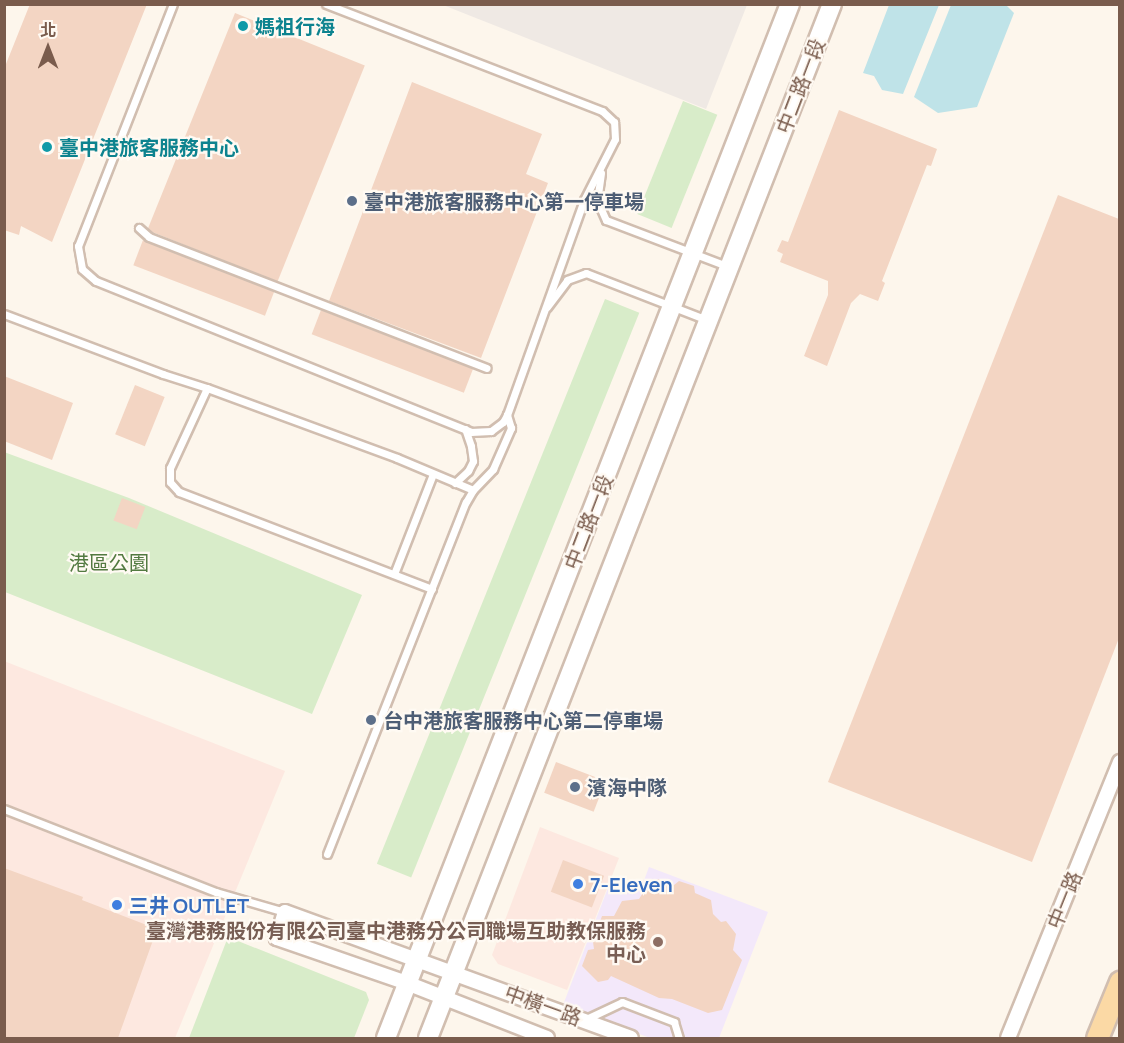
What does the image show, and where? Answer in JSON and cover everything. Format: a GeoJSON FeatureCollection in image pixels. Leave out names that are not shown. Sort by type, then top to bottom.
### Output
{"type":"FeatureCollection","features":[{"type":"Feature","properties":{"kind":"main road"},"geometry":{"type":"LineString","coordinates":[[1097,1038],[1119,982]]}},
{"type":"Feature","properties":{"kind":"street","name":"中二路一段"},"geometry":{"type":"LineString","coordinates":[[386,1038],[790,4]]}},
{"type":"Feature","properties":{"kind":"street","name":"中二路一段"},"geometry":{"type":"LineString","coordinates":[[428,1038],[832,4]]}},
{"type":"Feature","properties":{"kind":"street","name":"中一路"},"geometry":{"type":"LineString","coordinates":[[1008,1038],[1119,762]]}},
{"type":"Feature","properties":{"kind":"street","name":"中橫一路"},"geometry":{"type":"LineString","coordinates":[[547,1038],[407,983],[277,938],[285,912],[631,1038]]}},
{"type":"Feature","properties":{"kind":"lane"},"geometry":{"type":"LineString","coordinates":[[173,4],[78,246],[82,268],[96,281],[478,434],[491,432],[503,422],[507,415],[584,200],[602,168]]}},
{"type":"Feature","properties":{"kind":"lane"},"geometry":{"type":"LineString","coordinates":[[326,4],[602,111],[614,122],[615,130],[602,168],[597,200],[606,220],[729,267]]}},
{"type":"Feature","properties":{"kind":"lane"},"geometry":{"type":"LineString","coordinates":[[139,228],[149,237],[487,368]]}},
{"type":"Feature","properties":{"kind":"lane"},"geometry":{"type":"LineString","coordinates":[[541,316],[567,280],[586,273],[708,320]]}},
{"type":"Feature","properties":{"kind":"lane"},"geometry":{"type":"LineString","coordinates":[[4,314],[397,458],[473,490]]}},
{"type":"Feature","properties":{"kind":"lane"},"geometry":{"type":"LineString","coordinates":[[207,388],[170,468],[170,482],[174,488],[432,589]]}},
{"type":"Feature","properties":{"kind":"lane"},"geometry":{"type":"LineString","coordinates":[[327,854],[473,490],[493,469],[511,428],[507,415]]}},
{"type":"Feature","properties":{"kind":"lane"},"geometry":{"type":"LineString","coordinates":[[455,483],[468,471],[473,461],[465,429]]}},
{"type":"Feature","properties":{"kind":"lane"},"geometry":{"type":"LineString","coordinates":[[394,574],[433,474]]}},
{"type":"Feature","properties":{"kind":"lane"},"geometry":{"type":"LineString","coordinates":[[4,809],[216,892],[285,912]]}},
{"type":"Feature","properties":{"kind":"lane"},"geometry":{"type":"LineString","coordinates":[[583,1020],[622,1002],[674,1022],[679,1038]]}},
{"type":"Feature","properties":{"kind":"shaded area"},"geometry":{"type":"Polygon","coordinates":[[[443,5],[747,5],[706,109],[443,5]]]}},
{"type":"Feature","properties":{"kind":"shaded area","name":"三井 OUTLET"},"geometry":{"type":"Polygon","coordinates":[[[4,661],[285,771],[175,1038],[5,1038],[4,661]]]}},
{"type":"Feature","properties":{"kind":"shaded area"},"geometry":{"type":"Polygon","coordinates":[[[540,827],[619,858],[567,990],[498,964],[492,955],[540,827]]]}},
{"type":"Feature","properties":{"kind":"shaded area"},"geometry":{"type":"Polygon","coordinates":[[[649,867],[768,912],[719,1038],[650,1038],[563,1005],[611,880],[640,891],[649,867]]]}},
{"type":"Feature","properties":{"kind":"green space"},"geometry":{"type":"Polygon","coordinates":[[[683,101],[717,115],[672,228],[637,214],[683,101]]]}},
{"type":"Feature","properties":{"kind":"green space"},"geometry":{"type":"Polygon","coordinates":[[[605,299],[639,313],[411,878],[377,864],[605,299]]]}},
{"type":"Feature","properties":{"kind":"green space","name":"港區公園"},"geometry":{"type":"Polygon","coordinates":[[[4,452],[129,498],[362,595],[312,714],[5,592],[4,452]]]}},
{"type":"Feature","properties":{"kind":"green space"},"geometry":{"type":"Polygon","coordinates":[[[228,937],[366,992],[369,1000],[354,1038],[189,1038],[228,937]]]}},
{"type":"Feature","properties":{"kind":"water"},"geometry":{"type":"Polygon","coordinates":[[[889,5],[939,5],[903,94],[882,90],[874,76],[863,73],[889,5]]]}},
{"type":"Feature","properties":{"kind":"water"},"geometry":{"type":"Polygon","coordinates":[[[951,5],[1006,5],[1014,13],[977,107],[938,113],[914,97],[951,5]]]}},
{"type":"Feature","properties":{"kind":"building","name":"臺中港旅客服務中心"},"geometry":{"type":"Polygon","coordinates":[[[30,4],[147,4],[52,242],[21,226],[19,235],[4,230],[4,69],[30,4]]]}},
{"type":"Feature","properties":{"kind":"building"},"geometry":{"type":"Polygon","coordinates":[[[235,13],[365,65],[277,282],[147,230],[235,13]]]}},
{"type":"Feature","properties":{"kind":"building"},"geometry":{"type":"Polygon","coordinates":[[[412,82],[542,134],[526,174],[548,183],[481,358],[329,301],[412,82]]]}},
{"type":"Feature","properties":{"kind":"building"},"geometry":{"type":"Polygon","coordinates":[[[839,110],[937,149],[931,166],[927,165],[882,281],[885,283],[878,301],[860,294],[851,303],[827,366],[804,356],[828,295],[828,281],[780,262],[783,254],[777,251],[782,240],[788,242],[839,110]]]}},
{"type":"Feature","properties":{"kind":"building"},"geometry":{"type":"Polygon","coordinates":[[[1058,195],[1119,219],[1119,638],[1032,862],[828,782],[1058,195]]]}},
{"type":"Feature","properties":{"kind":"building"},"geometry":{"type":"Polygon","coordinates":[[[143,240],[275,291],[265,316],[133,265],[143,240]]]}},
{"type":"Feature","properties":{"kind":"building"},"geometry":{"type":"Polygon","coordinates":[[[321,310],[473,368],[464,393],[312,334],[321,310]]]}},
{"type":"Feature","properties":{"kind":"building"},"geometry":{"type":"Polygon","coordinates":[[[4,376],[73,403],[52,460],[4,441],[4,376]]]}},
{"type":"Feature","properties":{"kind":"building"},"geometry":{"type":"Polygon","coordinates":[[[135,385],[165,397],[145,446],[115,434],[135,385]]]}},
{"type":"Feature","properties":{"kind":"building"},"geometry":{"type":"Polygon","coordinates":[[[122,498],[145,507],[137,529],[113,520],[122,498]]]}},
{"type":"Feature","properties":{"kind":"building","name":"濱海中隊"},"geometry":{"type":"Polygon","coordinates":[[[556,762],[605,781],[594,812],[544,793],[556,762]]]}},
{"type":"Feature","properties":{"kind":"building"},"geometry":{"type":"Polygon","coordinates":[[[563,860],[604,876],[592,908],[551,892],[563,860]]]}},
{"type":"Feature","properties":{"kind":"building"},"geometry":{"type":"Polygon","coordinates":[[[4,868],[83,897],[82,900],[157,929],[118,1038],[4,1038],[4,868]]]}},
{"type":"Feature","properties":{"kind":"building"},"geometry":{"type":"Polygon","coordinates":[[[658,879],[674,885],[679,881],[694,886],[695,893],[711,900],[713,914],[721,922],[726,921],[736,934],[733,950],[742,960],[722,1010],[708,1013],[672,999],[659,998],[611,976],[608,980],[598,982],[582,966],[588,950],[594,949],[593,942],[602,916],[614,916],[622,901],[639,899],[646,888],[658,879]]]}},
{"type":"Feature","properties":{"kind":"place","name":"媽祖行海"},"geometry":{"type":"Point","coordinates":[243,26]}},
{"type":"Feature","properties":{"kind":"place","name":"臺中港旅客服務中心"},"geometry":{"type":"Point","coordinates":[47,147]}},
{"type":"Feature","properties":{"kind":"place","name":"臺中港旅客服務中心第一停車場"},"geometry":{"type":"Point","coordinates":[352,201]}},
{"type":"Feature","properties":{"kind":"place","name":"台中港旅客服務中心第二停車場"},"geometry":{"type":"Point","coordinates":[371,720]}},
{"type":"Feature","properties":{"kind":"place","name":"濱海中隊"},"geometry":{"type":"Point","coordinates":[575,787]}},
{"type":"Feature","properties":{"kind":"place","name":"7-Eleven"},"geometry":{"type":"Point","coordinates":[578,884]}},
{"type":"Feature","properties":{"kind":"place","name":"三井 OUTLET"},"geometry":{"type":"Point","coordinates":[117,905]}},
{"type":"Feature","properties":{"kind":"place","name":"臺灣港務股份有限公司臺中港務分公司職場互助教保服務 中心"},"geometry":{"type":"Point","coordinates":[658,942]}}]}
